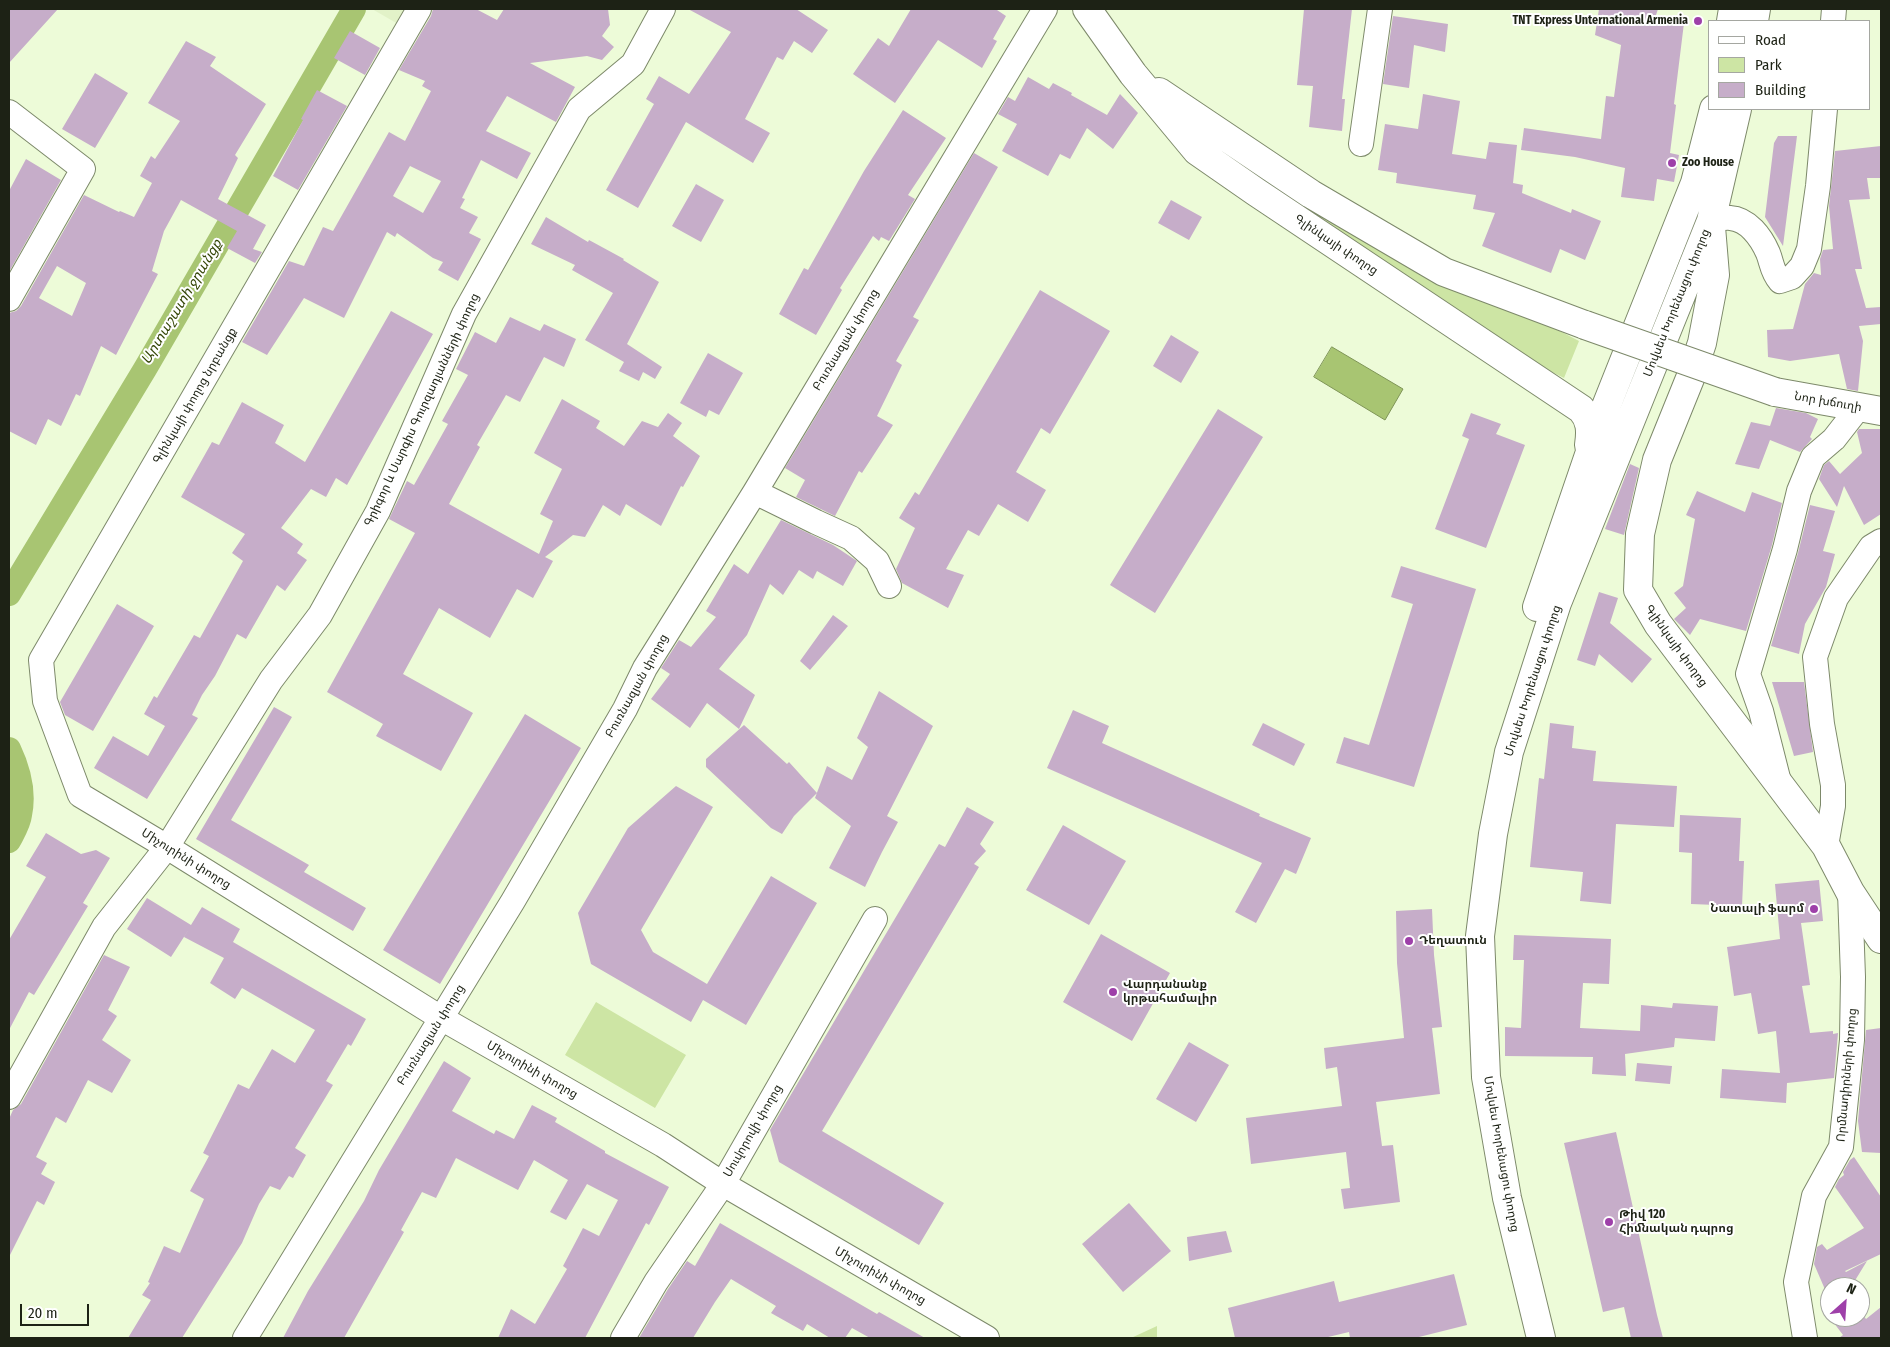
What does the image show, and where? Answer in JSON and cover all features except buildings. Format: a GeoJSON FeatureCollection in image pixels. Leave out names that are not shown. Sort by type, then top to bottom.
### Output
{"type":"FeatureCollection","features":[{"type":"Feature","properties":{"kind":"main road","name":"Գլինկայի փողոց"},"geometry":{"type":"LineString","coordinates":[[1087,9],[1133,74],[1197,151],[1581,409],[1588,418],[1590,425],[1587,459]]}},
{"type":"Feature","properties":{"kind":"main road","name":"Նոր խճուղի"},"geometry":{"type":"LineString","coordinates":[[1133,74],[1311,194],[1444,272],[1585,326],[1775,392],[1870,409]]}},
{"type":"Feature","properties":{"kind":"main road","name":"Մովսես Խորենացու փողոց"},"geometry":{"type":"LineString","coordinates":[[1525,1338],[1471,1076],[1465,925],[1478,813],[1498,722],[1602,414],[1695,183],[1714,110]]}},
{"type":"Feature","properties":{"kind":"main road","name":"Մովսես Խորենացու փողոց"},"geometry":{"type":"LineString","coordinates":[[1541,1338],[1507,1198],[1486,1078],[1480,936],[1493,834],[1509,752],[1557,603],[1711,222],[1737,110]]}},
{"type":"Feature","properties":{"kind":"main road","name":"Գլինկայի փողոց"},"geometry":{"type":"LineString","coordinates":[[1711,222],[1716,275],[1702,343],[1691,376],[1657,460],[1640,534],[1638,590],[1658,624],[1826,846],[1850,892],[1881,939]]}},
{"type":"Feature","properties":{"kind":"main road"},"geometry":{"type":"LineString","coordinates":[[1602,414],[1657,460]]}},
{"type":"Feature","properties":{"kind":"street","name":"Գլինկայի փողոց նրբանցք"},"geometry":{"type":"LineString","coordinates":[[80,795],[45,701],[41,660],[419,9]]}},
{"type":"Feature","properties":{"kind":"street","name":"Գրիգոր և Սարգիս Գուրզադյանների փողոց"},"geometry":{"type":"LineString","coordinates":[[9,1097],[104,927],[168,848],[271,680],[320,615],[378,511],[464,314],[579,109],[633,64],[663,9]]}},
{"type":"Feature","properties":{"kind":"street","name":"Բուռնազյան փողոց"},"geometry":{"type":"LineString","coordinates":[[245,1338],[513,901],[625,708],[644,668],[755,492],[1045,9]]}},
{"type":"Feature","properties":{"kind":"street"},"geometry":{"type":"LineString","coordinates":[[1361,144],[1380,9]]}},
{"type":"Feature","properties":{"kind":"street"},"geometry":{"type":"LineString","coordinates":[[1711,222],[1728,218],[1740,220],[1754,230],[1768,252],[1774,274],[1780,281],[1792,277],[1802,266],[1809,249],[1818,186],[1825,110]]}},
{"type":"Feature","properties":{"kind":"street"},"geometry":{"type":"LineString","coordinates":[[9,112],[83,169],[9,299]]}},
{"type":"Feature","properties":{"kind":"street"},"geometry":{"type":"LineString","coordinates":[[1779,782],[1761,711],[1748,674],[1785,549],[1799,492],[1813,457],[1870,409]]}},
{"type":"Feature","properties":{"kind":"street"},"geometry":{"type":"LineString","coordinates":[[755,492],[851,538],[877,561],[889,586]]}},
{"type":"Feature","properties":{"kind":"street"},"geometry":{"type":"LineString","coordinates":[[1826,846],[1833,806],[1833,785],[1822,724],[1815,657],[1836,598],[1871,547],[1881,541]]}},
{"type":"Feature","properties":{"kind":"street","name":"Միչուրինի փողոց"},"geometry":{"type":"LineString","coordinates":[[80,795],[441,1018],[663,1145],[723,1184],[987,1338]]}},
{"type":"Feature","properties":{"kind":"street","name":"Որմնադիրների փողոց"},"geometry":{"type":"LineString","coordinates":[[1805,1338],[1796,1282],[1814,1196],[1842,1147],[1852,1040],[1853,977],[1850,892]]}},
{"type":"Feature","properties":{"kind":"street","name":"Սուվորովի փողոց"},"geometry":{"type":"LineString","coordinates":[[623,1338],[656,1282],[723,1184],[875,919]]}},
{"type":"Feature","properties":{"kind":"shaded area"},"geometry":{"type":"Polygon","coordinates":[[[372,9],[408,9],[398,24],[372,9]]]}},
{"type":"Feature","properties":{"kind":"shaded area"},"geometry":{"type":"Polygon","coordinates":[[[1332,347],[1403,389],[1385,420],[1314,377],[1332,347]]]}},
{"type":"Feature","properties":{"kind":"green space"},"geometry":{"type":"Polygon","coordinates":[[[1258,173],[1579,341],[1564,378],[1423,290],[1258,173]]]}},
{"type":"Feature","properties":{"kind":"green space"},"geometry":{"type":"Polygon","coordinates":[[[596,1002],[686,1055],[655,1108],[565,1055],[596,1002]]]}},
{"type":"Feature","properties":{"kind":"green space"},"geometry":{"type":"Polygon","coordinates":[[[1157,1326],[1157,1338],[1131,1338],[1157,1326]]]}},
{"type":"Feature","properties":{"kind":"waterway","name":"Արտաշատի ջրանցք"},"geometry":{"type":"LineString","coordinates":[[9,594],[145,369],[354,9]]}},
{"type":"Feature","properties":{"kind":"waterway","name":"Արտաշատի ջրանցք"},"geometry":{"type":"LineString","coordinates":[[9,749],[16,765],[22,798],[18,822],[9,841]]}},
{"type":"Feature","properties":{"kind":"place","name":"TNT Express Unternational Armenia"},"geometry":{"type":"Point","coordinates":[1698,21]}},
{"type":"Feature","properties":{"kind":"place","name":"Zoo House"},"geometry":{"type":"Point","coordinates":[1672,163]}},
{"type":"Feature","properties":{"kind":"place","name":"Նատալի ֆարմ"},"geometry":{"type":"Point","coordinates":[1814,909]}},
{"type":"Feature","properties":{"kind":"place","name":"Դեղատուն"},"geometry":{"type":"Point","coordinates":[1409,941]}},
{"type":"Feature","properties":{"kind":"place","name":"Վարդանանք կրթահամալիր"},"geometry":{"type":"Point","coordinates":[1113,992]}},
{"type":"Feature","properties":{"kind":"place","name":"Թիվ 120 Հիմնական դպրոց"},"geometry":{"type":"Point","coordinates":[1609,1222]}}]}
